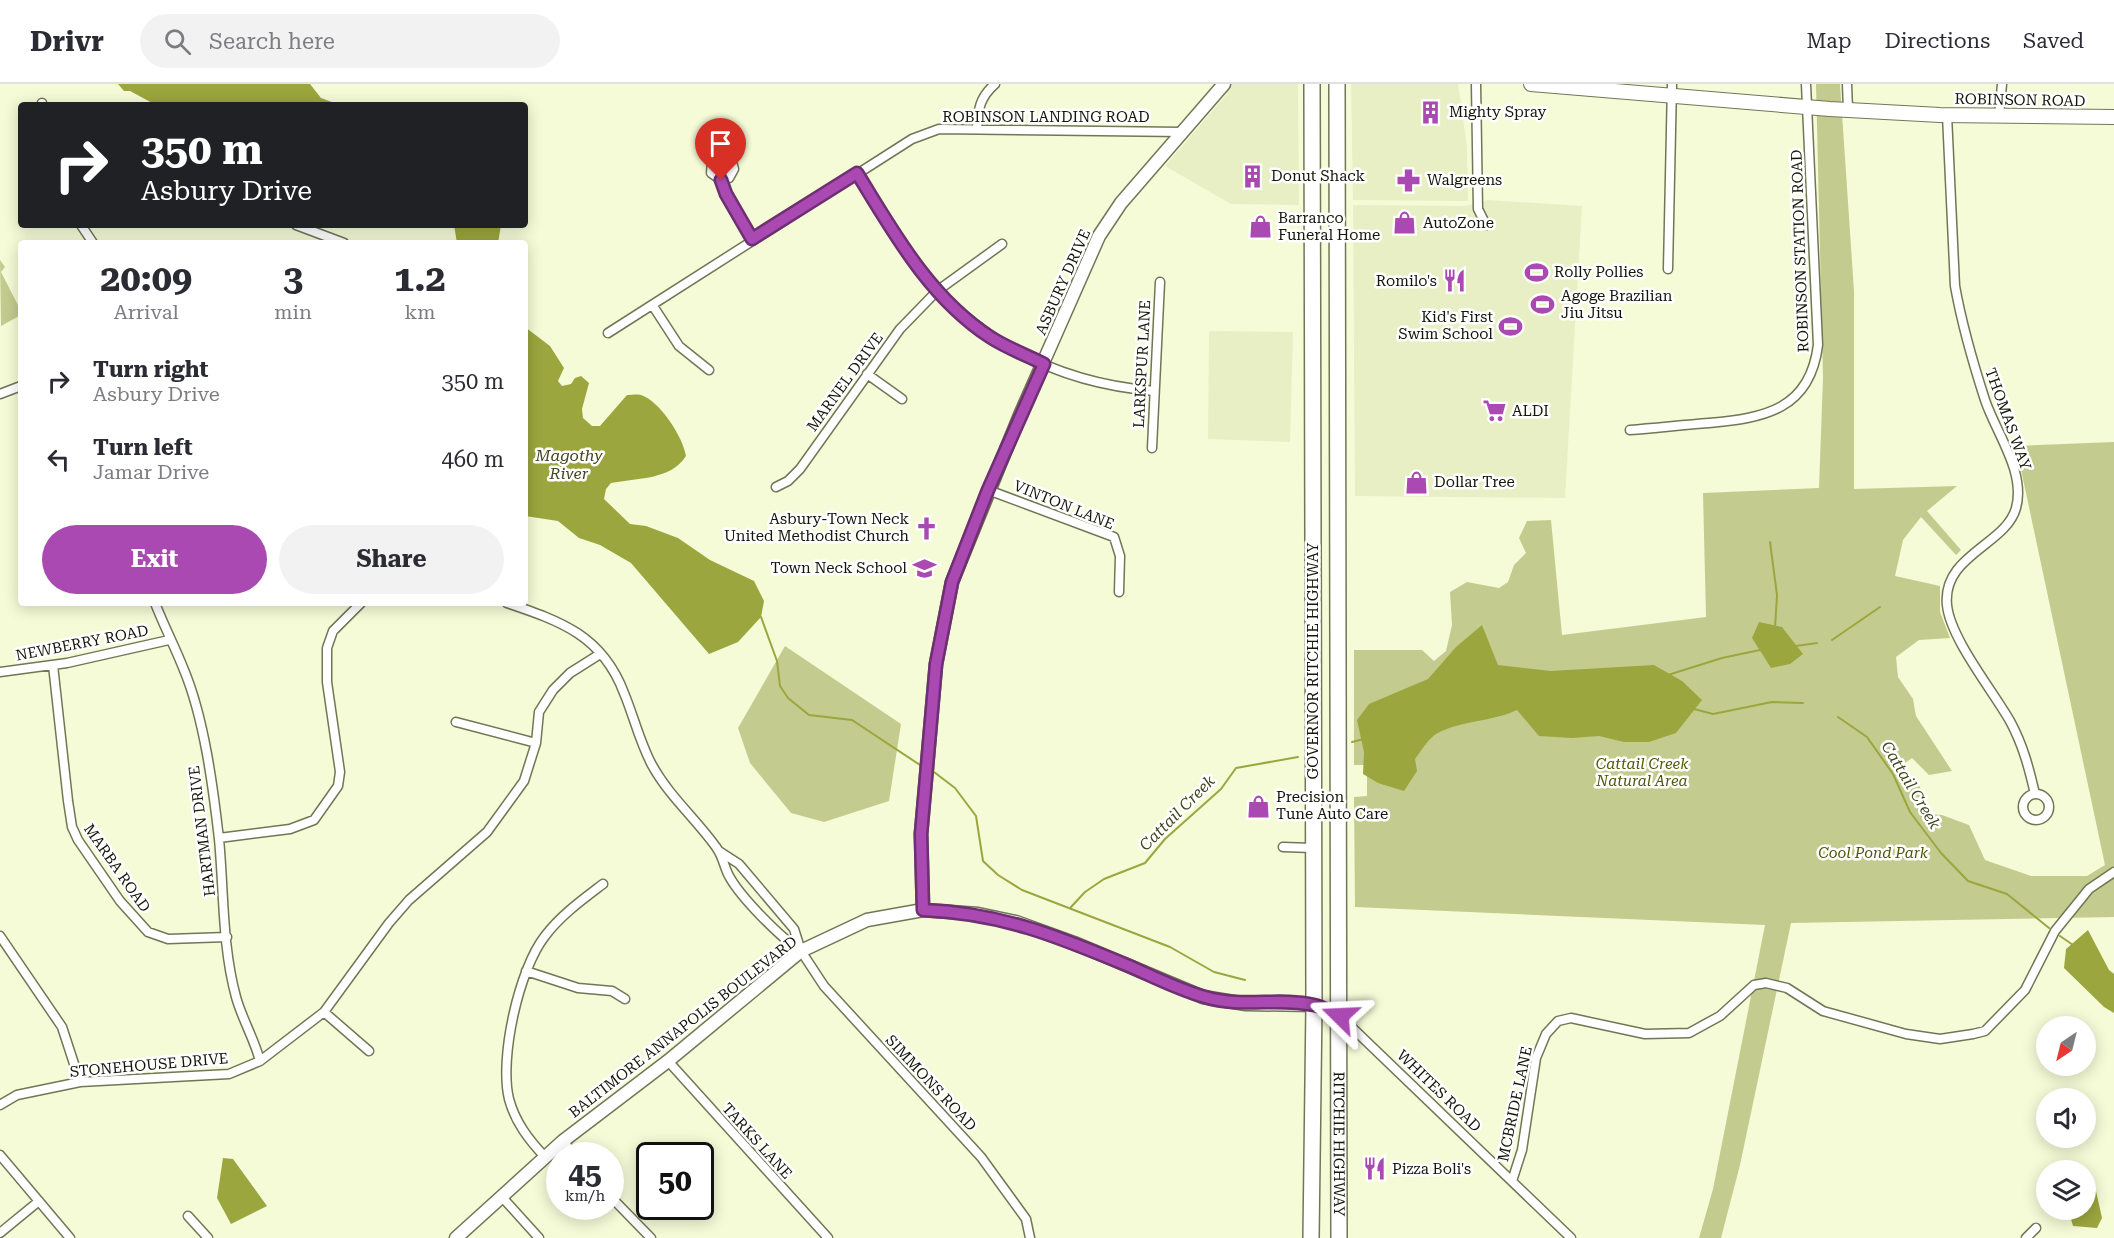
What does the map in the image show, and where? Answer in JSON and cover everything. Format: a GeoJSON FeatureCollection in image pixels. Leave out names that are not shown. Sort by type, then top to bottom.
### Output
{"type":"FeatureCollection","features":[{"type":"Feature","properties":{"kind":"highway","name":"GOVERNOR RITCHIE HIGHWAY"},"geometry":{"type":"LineString","coordinates":[[1311,1238],[1314,1005],[1312,84]]}},
{"type":"Feature","properties":{"kind":"highway","name":"GOVERNOR RITCHIE HIGHWAY"},"geometry":{"type":"LineString","coordinates":[[1338,84],[1340,1016]]}},
{"type":"Feature","properties":{"kind":"highway","name":"RITCHIE HIGHWAY"},"geometry":{"type":"LineString","coordinates":[[1339,1238],[1340,1016]]}},
{"type":"Feature","properties":{"kind":"main road","name":"ASBURY DRIVE"},"geometry":{"type":"LineString","coordinates":[[923,910],[921,834],[936,664],[952,582],[988,490],[1099,236],[1121,202],[1224,84]]}},
{"type":"Feature","properties":{"kind":"main road","name":"ROBINSON ROAD"},"geometry":{"type":"LineString","coordinates":[[1531,84],[1671,91],[1807,108],[1947,115],[2114,117]]}},
{"type":"Feature","properties":{"kind":"main road","name":"BALTIMORE ANNAPOLIS BOULEVARD"},"geometry":{"type":"LineString","coordinates":[[456,1238],[563,1141],[668,1061],[801,951],[867,920],[923,910],[978,914],[1016,922],[1074,943],[1189,992],[1218,1001],[1246,1004],[1314,1005],[1340,1016]]}},
{"type":"Feature","properties":{"kind":"street"},"geometry":{"type":"LineString","coordinates":[[977,128],[979,106],[985,92],[995,84]]}},
{"type":"Feature","properties":{"kind":"street"},"geometry":{"type":"LineString","coordinates":[[1476,84],[1478,209],[1486,225]]}},
{"type":"Feature","properties":{"kind":"street","name":"ROBINSON STATION ROAD"},"geometry":{"type":"LineString","coordinates":[[1630,430],[1743,420],[1768,414],[1791,400],[1810,375],[1818,345],[1806,84]]}},
{"type":"Feature","properties":{"kind":"street"},"geometry":{"type":"LineString","coordinates":[[1847,84],[1848,110]]}},
{"type":"Feature","properties":{"kind":"street"},"geometry":{"type":"LineString","coordinates":[[1999,116],[2002,84]]}},
{"type":"Feature","properties":{"kind":"street"},"geometry":{"type":"LineString","coordinates":[[1668,269],[1671,91]]}},
{"type":"Feature","properties":{"kind":"street","name":"THOMAS WAY"},"geometry":{"type":"LineString","coordinates":[[1947,115],[1955,286],[1958,305],[1985,401],[2015,475],[2018,489],[2016,509],[2010,520],[1957,571],[1948,595],[1947,606],[1953,627],[2021,743],[2035,794]]}},
{"type":"Feature","properties":{"kind":"street","name":"ROBINSON LANDING ROAD"},"geometry":{"type":"LineString","coordinates":[[608,333],[912,139],[939,129],[1183,132]]}},
{"type":"Feature","properties":{"kind":"street"},"geometry":{"type":"LineString","coordinates":[[857,173],[914,263],[937,291],[990,337],[1080,379],[1102,385],[1154,391]]}},
{"type":"Feature","properties":{"kind":"street"},"geometry":{"type":"LineString","coordinates":[[721,180],[726,194],[752,239]]}},
{"type":"Feature","properties":{"kind":"street"},"geometry":{"type":"LineString","coordinates":[[304,228],[336,240]]}},
{"type":"Feature","properties":{"kind":"street","name":"MARNEL DRIVE"},"geometry":{"type":"LineString","coordinates":[[776,487],[788,481],[800,469],[900,329],[937,291],[1002,244]]}},
{"type":"Feature","properties":{"kind":"street","name":"LARKSPUR LANE"},"geometry":{"type":"LineString","coordinates":[[1152,448],[1160,282]]}},
{"type":"Feature","properties":{"kind":"street"},"geometry":{"type":"LineString","coordinates":[[653,306],[679,346],[709,370]]}},
{"type":"Feature","properties":{"kind":"street"},"geometry":{"type":"LineString","coordinates":[[867,374],[902,399]]}},
{"type":"Feature","properties":{"kind":"street"},"geometry":{"type":"LineString","coordinates":[[0,394],[18,387]]}},
{"type":"Feature","properties":{"kind":"street","name":"VINTON LANE"},"geometry":{"type":"LineString","coordinates":[[988,490],[1114,537],[1120,556],[1119,592]]}},
{"type":"Feature","properties":{"kind":"street","name":"HARTMAN DRIVE"},"geometry":{"type":"LineString","coordinates":[[156,606],[184,670],[204,740],[219,838],[227,937],[236,997],[255,1041],[260,1061]]}},
{"type":"Feature","properties":{"kind":"street"},"geometry":{"type":"LineString","coordinates":[[219,838],[290,829],[314,820],[338,786],[340,772],[327,682],[327,648],[333,631],[358,606]]}},
{"type":"Feature","properties":{"kind":"street"},"geometry":{"type":"LineString","coordinates":[[515,606],[565,624],[600,654],[623,690],[651,764],[667,789],[718,850],[739,864],[794,929],[801,951]]}},
{"type":"Feature","properties":{"kind":"street","name":"NEWBERRY ROAD"},"geometry":{"type":"LineString","coordinates":[[0,672],[53,665],[169,640]]}},
{"type":"Feature","properties":{"kind":"street","name":"STONEHOUSE DRIVE"},"geometry":{"type":"LineString","coordinates":[[0,1105],[17,1095],[80,1082],[229,1074],[260,1061],[324,1012],[398,912],[490,827],[524,781],[536,743],[539,712],[553,690],[570,673],[600,654]]}},
{"type":"Feature","properties":{"kind":"street","name":"MARBA ROAD"},"geometry":{"type":"LineString","coordinates":[[53,665],[68,801],[78,840],[120,901],[148,932],[168,939],[227,937]]}},
{"type":"Feature","properties":{"kind":"street"},"geometry":{"type":"LineString","coordinates":[[456,722],[536,743]]}},
{"type":"Feature","properties":{"kind":"street"},"geometry":{"type":"LineString","coordinates":[[1283,847],[1313,848]]}},
{"type":"Feature","properties":{"kind":"street"},"geometry":{"type":"LineString","coordinates":[[718,850],[730,878],[781,938],[801,951]]}},
{"type":"Feature","properties":{"kind":"street","name":"MCBRIDE LANE"},"geometry":{"type":"LineString","coordinates":[[1512,1181],[1522,1150],[1536,1058],[1546,1034],[1558,1021],[1571,1018],[1645,1034],[1689,1033],[1720,1016],[1754,985],[1766,983],[1787,988],[1822,1011],[1906,1034],[1940,1039],[1985,1031],[2032,982],[2055,931],[2089,889],[2114,872]]}},
{"type":"Feature","properties":{"kind":"street"},"geometry":{"type":"LineString","coordinates":[[545,1157],[522,1129],[508,1096],[509,1048],[517,998],[526,971],[553,926],[571,908],[603,884]]}},
{"type":"Feature","properties":{"kind":"street"},"geometry":{"type":"LineString","coordinates":[[0,936],[62,1027],[80,1082]]}},
{"type":"Feature","properties":{"kind":"street","name":"SIMMONS ROAD"},"geometry":{"type":"LineString","coordinates":[[801,951],[830,993],[981,1157],[1026,1220],[1030,1238]]}},
{"type":"Feature","properties":{"kind":"street"},"geometry":{"type":"LineString","coordinates":[[526,971],[578,988],[612,992],[625,999]]}},
{"type":"Feature","properties":{"kind":"street"},"geometry":{"type":"LineString","coordinates":[[324,1012],[369,1052]]}},
{"type":"Feature","properties":{"kind":"street","name":"WHITES ROAD"},"geometry":{"type":"LineString","coordinates":[[1340,1016],[1570,1238]]}},
{"type":"Feature","properties":{"kind":"street","name":"TARKS LANE"},"geometry":{"type":"LineString","coordinates":[[668,1061],[828,1238]]}},
{"type":"Feature","properties":{"kind":"street"},"geometry":{"type":"LineString","coordinates":[[0,1155],[70,1238]]}},
{"type":"Feature","properties":{"kind":"street"},"geometry":{"type":"LineString","coordinates":[[502,1197],[539,1238]]}},
{"type":"Feature","properties":{"kind":"street"},"geometry":{"type":"LineString","coordinates":[[0,1233],[39,1201]]}},
{"type":"Feature","properties":{"kind":"street"},"geometry":{"type":"LineString","coordinates":[[624,1210],[651,1238]]}},
{"type":"Feature","properties":{"kind":"street"},"geometry":{"type":"LineString","coordinates":[[188,1216],[208,1238]]}},
{"type":"Feature","properties":{"kind":"street"},"geometry":{"type":"LineString","coordinates":[[2026,1238],[2036,1228]]}},
{"type":"Feature","properties":{"kind":"shaded area"},"geometry":{"type":"Polygon","coordinates":[[[1222,84],[1298,84],[1299,205],[1231,204],[1165,166],[1227,94],[1222,84]]]}},
{"type":"Feature","properties":{"kind":"shaded area"},"geometry":{"type":"Polygon","coordinates":[[[1351,84],[1458,84],[1467,146],[1468,201],[1353,200],[1351,84]]]}},
{"type":"Feature","properties":{"kind":"shaded area"},"geometry":{"type":"Polygon","coordinates":[[[1488,200],[1582,206],[1565,498],[1355,496],[1353,205],[1465,206],[1488,200]]]}},
{"type":"Feature","properties":{"kind":"shaded area"},"geometry":{"type":"Polygon","coordinates":[[[1209,331],[1293,332],[1290,442],[1208,439],[1209,331]]]}},
{"type":"Feature","properties":{"kind":"green space"},"geometry":{"type":"Polygon","coordinates":[[[1816,84],[1840,84],[1854,291],[1854,489],[1957,486],[1927,511],[1961,550],[1956,555],[1921,517],[1903,540],[1895,576],[1940,586],[1940,612],[1950,638],[1919,640],[1896,657],[1898,677],[1913,699],[1916,716],[1952,771],[1929,775],[1912,758],[1902,765],[1920,787],[1929,814],[1942,815],[1969,825],[1985,860],[2031,876],[2087,876],[2105,865],[2016,446],[2114,442],[2114,917],[1791,923],[1740,1165],[1721,1238],[1699,1238],[1713,1189],[1765,925],[1355,907],[1354,797],[1367,796],[1367,765],[1354,765],[1354,650],[1422,650],[1434,661],[1446,651],[1452,625],[1450,592],[1467,582],[1499,588],[1508,582],[1514,565],[1526,553],[1519,538],[1527,521],[1551,520],[1562,635],[1706,617],[1703,493],[1819,488],[1823,378],[1816,84]]]}},
{"type":"Feature","properties":{"kind":"green space"},"geometry":{"type":"Polygon","coordinates":[[[0,260],[5,267],[1,272],[18,305],[18,317],[1,326],[0,260]]]}},
{"type":"Feature","properties":{"kind":"green space"},"geometry":{"type":"Polygon","coordinates":[[[785,646],[901,724],[889,801],[824,822],[791,813],[750,763],[738,728],[785,646]]]}},
{"type":"Feature","properties":{"kind":"water"},"geometry":{"type":"Polygon","coordinates":[[[118,84],[310,84],[321,98],[332,102],[150,102],[130,91],[124,91],[118,84]]]}},
{"type":"Feature","properties":{"kind":"water"},"geometry":{"type":"Polygon","coordinates":[[[454,228],[500,228],[498,240],[456,240],[454,228]]]}},
{"type":"Feature","properties":{"kind":"water","name":"Magothy River"},"geometry":{"type":"Polygon","coordinates":[[[528,329],[550,346],[564,368],[558,381],[562,386],[571,384],[575,378],[581,376],[589,383],[582,409],[583,418],[592,426],[600,426],[627,395],[639,395],[648,399],[663,412],[680,439],[686,456],[680,464],[663,474],[611,483],[606,489],[604,499],[630,524],[646,526],[678,538],[710,560],[754,581],[764,601],[761,617],[738,642],[709,654],[631,563],[600,545],[579,538],[558,521],[528,516],[528,329]]]}},
{"type":"Feature","properties":{"kind":"water"},"geometry":{"type":"Polygon","coordinates":[[[1759,622],[1782,627],[1803,654],[1790,664],[1771,668],[1752,638],[1759,622]]]}},
{"type":"Feature","properties":{"kind":"water"},"geometry":{"type":"Polygon","coordinates":[[[1482,625],[1498,665],[1551,671],[1654,665],[1682,681],[1702,700],[1676,733],[1649,742],[1624,742],[1599,736],[1572,738],[1539,736],[1517,710],[1456,726],[1436,734],[1415,759],[1417,771],[1404,791],[1378,783],[1363,774],[1364,752],[1357,720],[1369,704],[1428,679],[1456,647],[1482,625]]]}},
{"type":"Feature","properties":{"kind":"water"},"geometry":{"type":"Polygon","coordinates":[[[2088,930],[2109,970],[2114,974],[2114,1013],[2104,1007],[2064,968],[2066,949],[2088,930]]]}},
{"type":"Feature","properties":{"kind":"water"},"geometry":{"type":"Polygon","coordinates":[[[223,1158],[233,1159],[267,1206],[231,1224],[217,1198],[223,1158]]]}},
{"type":"Feature","properties":{"kind":"water"},"geometry":{"type":"Polygon","coordinates":[[[2096,1191],[2102,1218],[2097,1228],[2073,1226],[2071,1220],[2096,1220],[2096,1191]]]}},
{"type":"Feature","properties":{"kind":"waterway"},"geometry":{"type":"LineString","coordinates":[[1770,542],[1777,595],[1775,628]]}},
{"type":"Feature","properties":{"kind":"waterway","name":"Cattail Creek"},"geometry":{"type":"LineString","coordinates":[[1832,640],[1880,607]]}},
{"type":"Feature","properties":{"kind":"waterway","name":"Cattail Creek"},"geometry":{"type":"LineString","coordinates":[[761,617],[777,661],[780,686],[788,698],[809,715],[852,720],[920,765]]}},
{"type":"Feature","properties":{"kind":"waterway","name":"Cattail Creek"},"geometry":{"type":"LineString","coordinates":[[1796,646],[1817,643]]}},
{"type":"Feature","properties":{"kind":"waterway","name":"Cattail Creek"},"geometry":{"type":"LineString","coordinates":[[1668,675],[1722,658],[1760,650]]}},
{"type":"Feature","properties":{"kind":"waterway","name":"Cattail Creek"},"geometry":{"type":"LineString","coordinates":[[1694,709],[1713,714],[1772,702],[1803,703]]}},
{"type":"Feature","properties":{"kind":"waterway","name":"Cattail Creek"},"geometry":{"type":"LineString","coordinates":[[1838,717],[1867,737],[1893,774],[1910,812],[1941,853],[1968,881],[2007,894],[2049,928]]}},
{"type":"Feature","properties":{"kind":"waterway","name":"Cattail Creek"},"geometry":{"type":"LineString","coordinates":[[1352,742],[1364,739]]}},
{"type":"Feature","properties":{"kind":"waterway","name":"Cattail Creek"},"geometry":{"type":"LineString","coordinates":[[1071,907],[1085,892],[1104,879],[1145,863],[1165,839],[1221,789],[1236,768],[1298,757]]}},
{"type":"Feature","properties":{"kind":"waterway","name":"Cattail Creek"},"geometry":{"type":"LineString","coordinates":[[934,772],[955,788],[976,816],[983,861],[998,875],[1022,890],[1170,947],[1214,972],[1245,980]]}},
{"type":"Feature","properties":{"kind":"waterway","name":"Cattail Creek"},"geometry":{"type":"LineString","coordinates":[[2060,936],[2073,945]]}},
{"type":"Feature","properties":{"kind":"place","name":"Mighty Spray"},"geometry":{"type":"Point","coordinates":[1431,112]}},
{"type":"Feature","properties":{"kind":"place","name":"Donut Shack"},"geometry":{"type":"Point","coordinates":[1253,176]}},
{"type":"Feature","properties":{"kind":"place","name":"Walgreens"},"geometry":{"type":"Point","coordinates":[1409,180]}},
{"type":"Feature","properties":{"kind":"place","name":"AutoZone"},"geometry":{"type":"Point","coordinates":[1405,223]}},
{"type":"Feature","properties":{"kind":"place","name":"Barranco Funeral Home"},"geometry":{"type":"Point","coordinates":[1260,227]}},
{"type":"Feature","properties":{"kind":"place","name":"Rolly Pollies"},"geometry":{"type":"Point","coordinates":[1536,272]}},
{"type":"Feature","properties":{"kind":"place","name":"Romilo's"},"geometry":{"type":"Point","coordinates":[1455,281]}},
{"type":"Feature","properties":{"kind":"place","name":"Agoge Brazilian Jiu Jitsu"},"geometry":{"type":"Point","coordinates":[1543,305]}},
{"type":"Feature","properties":{"kind":"place","name":"Kid's First Swim School"},"geometry":{"type":"Point","coordinates":[1511,326]}},
{"type":"Feature","properties":{"kind":"place","name":"ALDI"},"geometry":{"type":"Point","coordinates":[1494,411]}},
{"type":"Feature","properties":{"kind":"place","name":"Dollar Tree"},"geometry":{"type":"Point","coordinates":[1416,482]}},
{"type":"Feature","properties":{"kind":"place","name":"Asbury-Town Neck United Methodist Church"},"geometry":{"type":"Point","coordinates":[927,528]}},
{"type":"Feature","properties":{"kind":"place","name":"Town Neck School"},"geometry":{"type":"Point","coordinates":[925,568]}},
{"type":"Feature","properties":{"kind":"place","name":"Precision Tune Auto Care"},"geometry":{"type":"Point","coordinates":[1258,806]}},
{"type":"Feature","properties":{"kind":"place","name":"Pizza Boli's"},"geometry":{"type":"Point","coordinates":[1374,1169]}},
{"type":"Feature","properties":{"kind":"route"},"geometry":{"type":"LineString","coordinates":[[721,180],[726,194],[752,239],[857,173],[914,263],[937,291],[990,337],[1044,364],[988,490],[952,582],[936,664],[921,834],[923,910],[978,914],[1016,922],[1074,943],[1189,992],[1218,1001],[1246,1004],[1314,1005],[1340,1016]]}},
{"type":"Feature","properties":{"kind":"park label","name":"Cattail Creek Natural Area"},"geometry":{"type":"Point","coordinates":[1642,772]}},
{"type":"Feature","properties":{"kind":"park label","name":"Cool Pond Park"},"geometry":{"type":"Point","coordinates":[1873,853]}}]}
